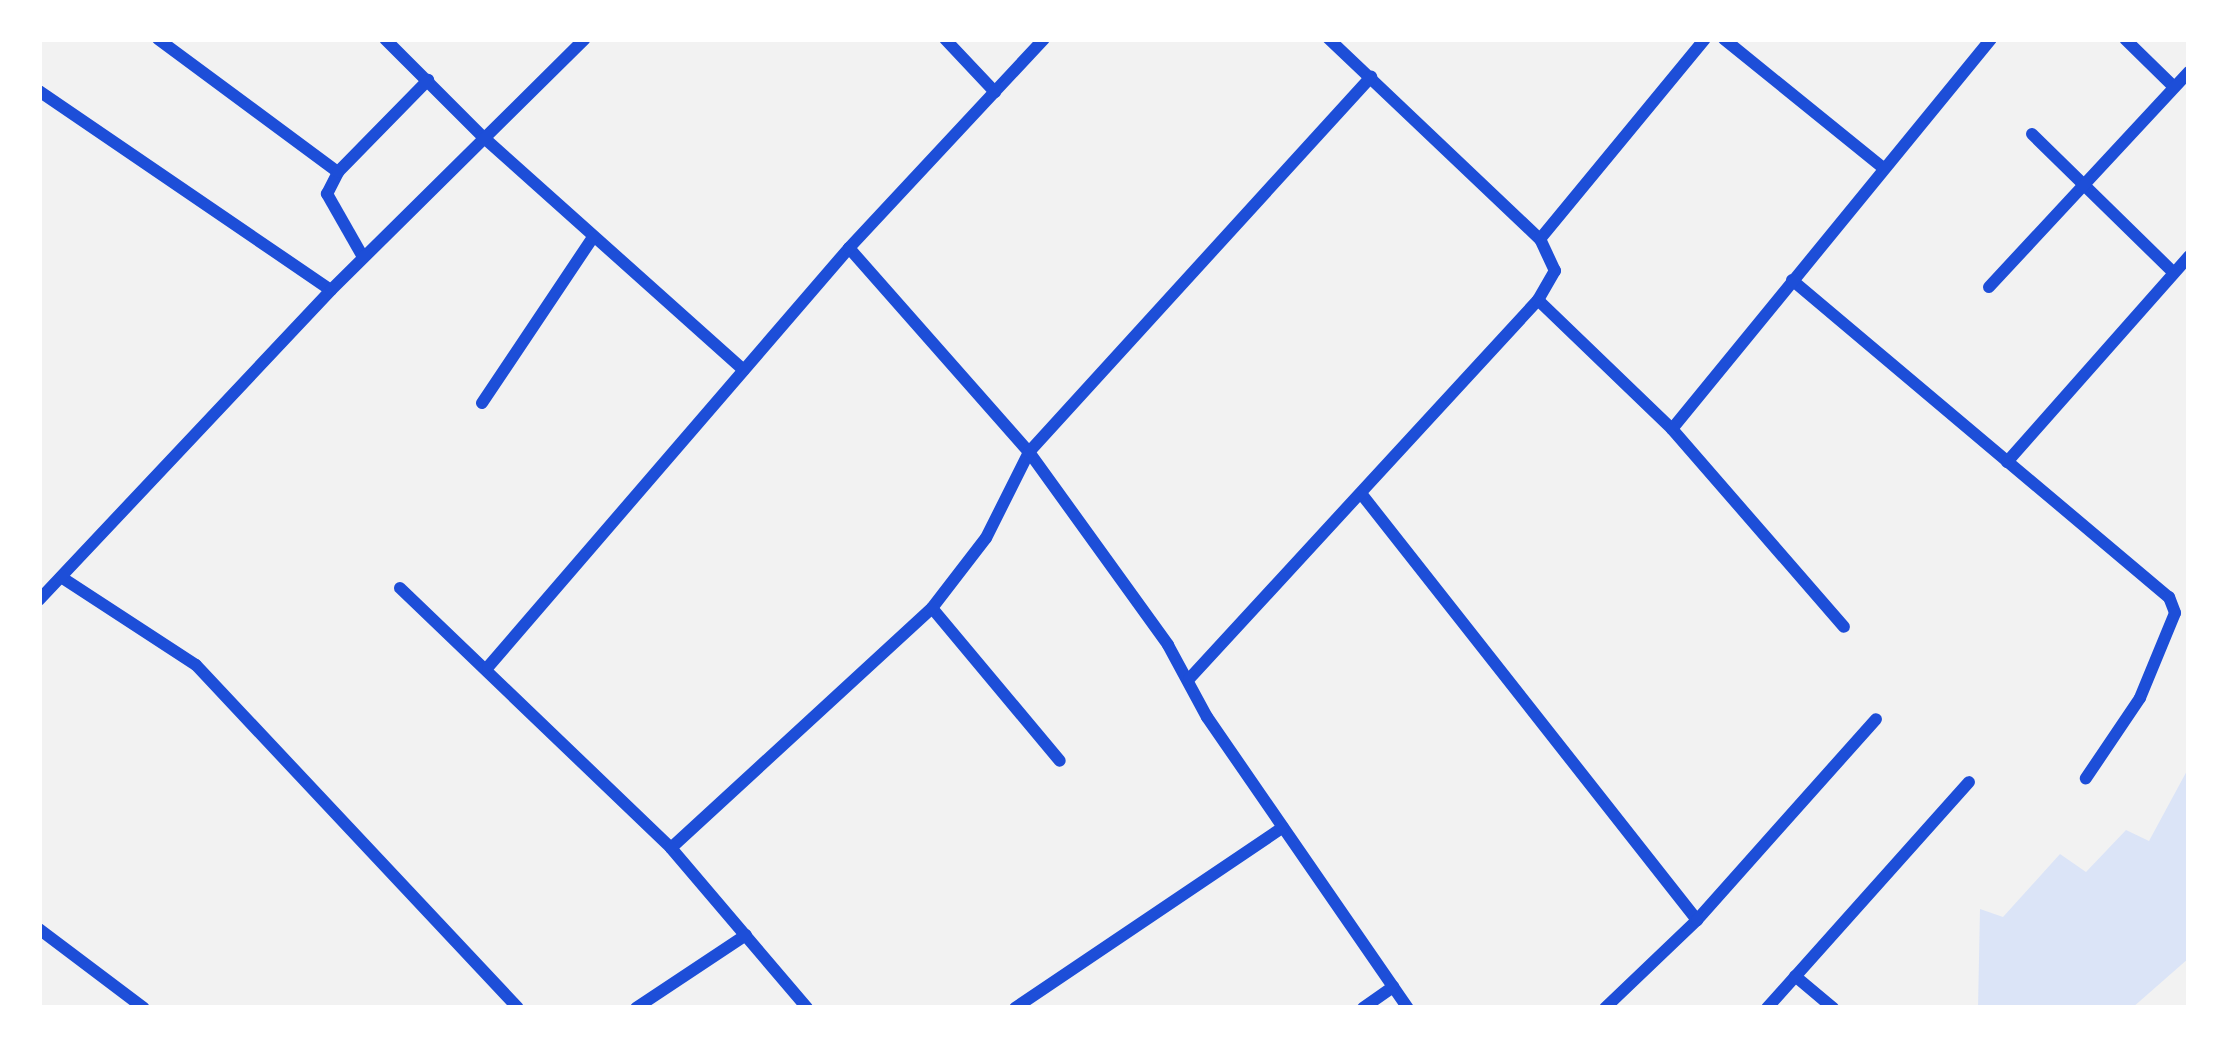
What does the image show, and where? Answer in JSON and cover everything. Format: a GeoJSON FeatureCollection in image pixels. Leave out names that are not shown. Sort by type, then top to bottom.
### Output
{"type":"FeatureCollection","features":[{"type":"Feature","properties":{"kind":"street"},"geometry":{"type":"LineString","coordinates":[[158,39],[338,172]]}},
{"type":"Feature","properties":{"kind":"street"},"geometry":{"type":"LineString","coordinates":[[386,39],[482,136],[744,370]]}},
{"type":"Feature","properties":{"kind":"street"},"geometry":{"type":"LineString","coordinates":[[561,39],[569,55]]}},
{"type":"Feature","properties":{"kind":"street"},"geometry":{"type":"LineString","coordinates":[[39,600],[363,257],[585,39]]}},
{"type":"Feature","properties":{"kind":"street"},"geometry":{"type":"LineString","coordinates":[[945,39],[994,92]]}},
{"type":"Feature","properties":{"kind":"street"},"geometry":{"type":"LineString","coordinates":[[488,667],[849,248],[1044,39]]}},
{"type":"Feature","properties":{"kind":"street"},"geometry":{"type":"LineString","coordinates":[[1190,679],[1363,496],[1538,300],[1555,271],[1540,239],[1329,39]]}},
{"type":"Feature","properties":{"kind":"street"},"geometry":{"type":"LineString","coordinates":[[1540,239],[1705,39]]}},
{"type":"Feature","properties":{"kind":"street"},"geometry":{"type":"LineString","coordinates":[[1724,39],[1882,166]]}},
{"type":"Feature","properties":{"kind":"street"},"geometry":{"type":"LineString","coordinates":[[1672,429],[1882,166],[1991,39]]}},
{"type":"Feature","properties":{"kind":"street"},"geometry":{"type":"LineString","coordinates":[[2125,39],[2173,86]]}},
{"type":"Feature","properties":{"kind":"street"},"geometry":{"type":"LineString","coordinates":[[1989,287],[2189,72]]}},
{"type":"Feature","properties":{"kind":"street"},"geometry":{"type":"LineString","coordinates":[[671,848],[932,608],[986,538],[1029,452],[1371,77]]}},
{"type":"Feature","properties":{"kind":"street"},"geometry":{"type":"LineString","coordinates":[[363,257],[327,194],[338,172],[428,80]]}},
{"type":"Feature","properties":{"kind":"street"},"geometry":{"type":"LineString","coordinates":[[39,91],[331,290]]}},
{"type":"Feature","properties":{"kind":"street"},"geometry":{"type":"LineString","coordinates":[[2032,134],[2171,270]]}},
{"type":"Feature","properties":{"kind":"street"},"geometry":{"type":"LineString","coordinates":[[482,403],[593,237]]}},
{"type":"Feature","properties":{"kind":"street"},"geometry":{"type":"LineString","coordinates":[[849,248],[1029,452],[1190,679],[1283,827],[1408,1008]]}},
{"type":"Feature","properties":{"kind":"street"},"geometry":{"type":"LineString","coordinates":[[2007,463],[2171,270],[2189,256]]}},
{"type":"Feature","properties":{"kind":"street"},"geometry":{"type":"LineString","coordinates":[[1792,280],[2173,604],[2140,698],[2086,778]]}},
{"type":"Feature","properties":{"kind":"street"},"geometry":{"type":"LineString","coordinates":[[1538,300],[1672,429],[1844,627]]}},
{"type":"Feature","properties":{"kind":"street"},"geometry":{"type":"LineString","coordinates":[[1363,496],[1696,920]]}},
{"type":"Feature","properties":{"kind":"street"},"geometry":{"type":"LineString","coordinates":[[61,577],[196,664],[518,1008]]}},
{"type":"Feature","properties":{"kind":"street"},"geometry":{"type":"LineString","coordinates":[[400,588],[488,667],[671,848],[808,1008]]}},
{"type":"Feature","properties":{"kind":"street"},"geometry":{"type":"LineString","coordinates":[[932,608],[1060,760]]}},
{"type":"Feature","properties":{"kind":"street"},"geometry":{"type":"LineString","coordinates":[[1605,1008],[1696,920],[1876,719]]}},
{"type":"Feature","properties":{"kind":"street"},"geometry":{"type":"LineString","coordinates":[[1767,1008],[1969,782]]}},
{"type":"Feature","properties":{"kind":"street"},"geometry":{"type":"LineString","coordinates":[[1015,1008],[1283,827]]}},
{"type":"Feature","properties":{"kind":"street"},"geometry":{"type":"LineString","coordinates":[[39,928],[144,1008]]}},
{"type":"Feature","properties":{"kind":"street"},"geometry":{"type":"LineString","coordinates":[[637,1008],[746,935]]}},
{"type":"Feature","properties":{"kind":"street"},"geometry":{"type":"LineString","coordinates":[[1796,976],[1833,1008]]}},
{"type":"Feature","properties":{"kind":"street"},"geometry":{"type":"LineString","coordinates":[[1363,1008],[1393,987]]}},
{"type":"Feature","properties":{"kind":"shaded area"},"geometry":{"type":"Polygon","coordinates":[[[2189,767],[2189,958],[2132,1008],[1978,1008],[1980,909],[2003,917],[2060,854],[2086,872],[2126,830],[2149,841],[2189,767]]]}}]}
